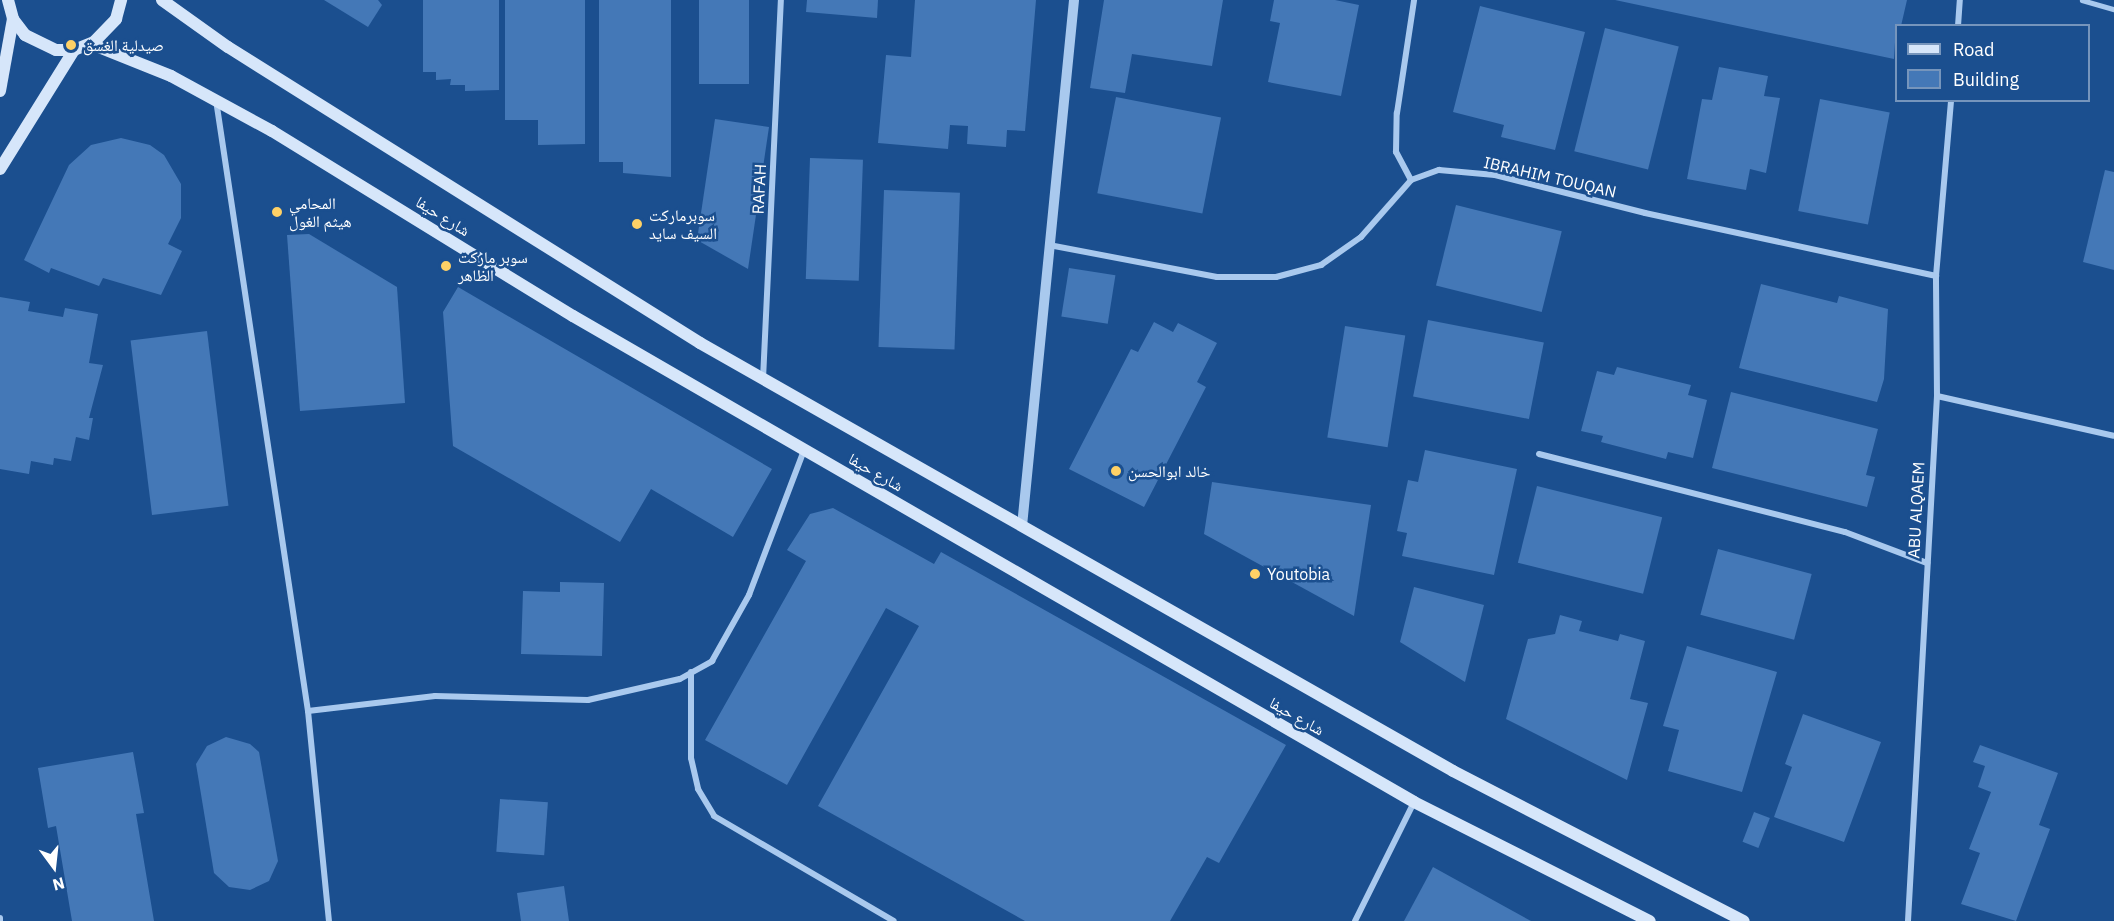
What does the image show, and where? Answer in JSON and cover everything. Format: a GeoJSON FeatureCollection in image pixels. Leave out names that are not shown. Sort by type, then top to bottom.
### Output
{"type":"FeatureCollection","features":[{"type":"Feature","properties":{"kind":"main road"},"geometry":{"type":"LineString","coordinates":[[0,91],[13,19],[8,0]]}},
{"type":"Feature","properties":{"kind":"main road"},"geometry":{"type":"LineString","coordinates":[[13,19],[39,45],[74,50],[91,44],[116,20],[121,0]]}},
{"type":"Feature","properties":{"kind":"main road"},"geometry":{"type":"LineString","coordinates":[[162,0],[228,47],[763,380],[1453,771],[1744,921]]}},
{"type":"Feature","properties":{"kind":"main road","name":"شارع حيفا"},"geometry":{"type":"LineString","coordinates":[[91,44],[171,76],[216,100],[573,316],[1413,802],[1650,921]]}},
{"type":"Feature","properties":{"kind":"main road"},"geometry":{"type":"LineString","coordinates":[[0,169],[74,50]]}},
{"type":"Feature","properties":{"kind":"street","name":"RAFAH"},"geometry":{"type":"LineString","coordinates":[[763,380],[781,0]]}},
{"type":"Feature","properties":{"kind":"street"},"geometry":{"type":"LineString","coordinates":[[1022,526],[1074,0]]}},
{"type":"Feature","properties":{"kind":"street"},"geometry":{"type":"LineString","coordinates":[[1411,180],[1396,152],[1397,113],[1414,0]]}},
{"type":"Feature","properties":{"kind":"street"},"geometry":{"type":"LineString","coordinates":[[1958,24],[1960,0]]}},
{"type":"Feature","properties":{"kind":"street"},"geometry":{"type":"LineString","coordinates":[[216,100],[308,711],[329,921]]}},
{"type":"Feature","properties":{"kind":"street","name":"ABU ALQAEM"},"geometry":{"type":"LineString","coordinates":[[1908,921],[1937,396],[1936,276],[1952,102]]}},
{"type":"Feature","properties":{"kind":"street","name":"IBRAHIM TOUQAN"},"geometry":{"type":"LineString","coordinates":[[1049,245],[1217,277],[1276,277],[1321,265],[1361,237],[1411,180],[1439,170],[1496,175],[1645,213],[1936,276]]}},
{"type":"Feature","properties":{"kind":"street"},"geometry":{"type":"LineString","coordinates":[[1937,396],[2114,436]]}},
{"type":"Feature","properties":{"kind":"street"},"geometry":{"type":"LineString","coordinates":[[308,711],[435,696],[588,700],[636,692],[691,672],[712,661],[749,595],[804,450]]}},
{"type":"Feature","properties":{"kind":"street"},"geometry":{"type":"LineString","coordinates":[[1539,454],[1845,532],[1927,563]]}},
{"type":"Feature","properties":{"kind":"street"},"geometry":{"type":"LineString","coordinates":[[691,672],[691,758],[698,789],[714,816],[894,921]]}},
{"type":"Feature","properties":{"kind":"street"},"geometry":{"type":"LineString","coordinates":[[1355,921],[1413,802]]}},
{"type":"Feature","properties":{"kind":"lane"},"geometry":{"type":"LineString","coordinates":[[2082,0],[2114,9]]}},
{"type":"Feature","properties":{"kind":"building"},"geometry":{"type":"Polygon","coordinates":[[[324,0],[378,0],[382,5],[368,27],[324,0]]]}},
{"type":"Feature","properties":{"kind":"building"},"geometry":{"type":"Polygon","coordinates":[[[423,0],[499,0],[499,90],[465,91],[465,85],[450,85],[451,79],[436,80],[436,72],[423,72],[423,0]]]}},
{"type":"Feature","properties":{"kind":"building"},"geometry":{"type":"Polygon","coordinates":[[[505,0],[585,0],[585,144],[538,145],[538,120],[505,120],[505,0]]]}},
{"type":"Feature","properties":{"kind":"building"},"geometry":{"type":"Polygon","coordinates":[[[599,0],[671,0],[671,177],[623,173],[623,162],[599,162],[599,0]]]}},
{"type":"Feature","properties":{"kind":"building"},"geometry":{"type":"Polygon","coordinates":[[[699,0],[749,0],[749,84],[699,84],[699,0]]]}},
{"type":"Feature","properties":{"kind":"building"},"geometry":{"type":"Polygon","coordinates":[[[807,0],[878,0],[877,18],[806,12],[807,0]]]}},
{"type":"Feature","properties":{"kind":"building"},"geometry":{"type":"Polygon","coordinates":[[[915,0],[1036,0],[1025,131],[1007,130],[1006,147],[967,144],[968,126],[950,125],[948,149],[878,143],[886,55],[911,57],[915,0]]]}},
{"type":"Feature","properties":{"kind":"building"},"geometry":{"type":"Polygon","coordinates":[[[1104,0],[1223,0],[1212,66],[1132,54],[1125,93],[1090,88],[1104,0]]]}},
{"type":"Feature","properties":{"kind":"building"},"geometry":{"type":"Polygon","coordinates":[[[1274,0],[1335,0],[1359,5],[1341,96],[1268,82],[1280,23],[1270,21],[1274,0]]]}},
{"type":"Feature","properties":{"kind":"building"},"geometry":{"type":"Polygon","coordinates":[[[1615,0],[1907,0],[1901,24],[1895,24],[1894,59],[1615,0]]]}},
{"type":"Feature","properties":{"kind":"building"},"geometry":{"type":"Polygon","coordinates":[[[1480,6],[1585,32],[1555,150],[1501,137],[1504,125],[1453,112],[1480,6]]]}},
{"type":"Feature","properties":{"kind":"building"},"geometry":{"type":"Polygon","coordinates":[[[1605,28],[1679,46],[1648,170],[1574,151],[1605,28]]]}},
{"type":"Feature","properties":{"kind":"building"},"geometry":{"type":"Polygon","coordinates":[[[1719,67],[1768,76],[1764,96],[1780,98],[1766,173],[1750,169],[1746,190],[1687,179],[1702,99],[1712,100],[1719,67]]]}},
{"type":"Feature","properties":{"kind":"building"},"geometry":{"type":"Polygon","coordinates":[[[1116,97],[1221,117],[1202,214],[1097,193],[1116,97]]]}},
{"type":"Feature","properties":{"kind":"building"},"geometry":{"type":"Polygon","coordinates":[[[1820,99],[1890,113],[1868,224],[1798,211],[1820,99]]]}},
{"type":"Feature","properties":{"kind":"building"},"geometry":{"type":"Polygon","coordinates":[[[715,119],[769,127],[748,269],[697,240],[715,119]]]}},
{"type":"Feature","properties":{"kind":"building"},"geometry":{"type":"Polygon","coordinates":[[[121,138],[150,145],[164,155],[181,184],[181,218],[168,244],[182,251],[161,295],[103,278],[99,286],[51,268],[49,273],[24,260],[69,165],[91,145],[121,138]]]}},
{"type":"Feature","properties":{"kind":"building"},"geometry":{"type":"Polygon","coordinates":[[[810,158],[863,160],[859,281],[806,279],[810,158]]]}},
{"type":"Feature","properties":{"kind":"building"},"geometry":{"type":"Polygon","coordinates":[[[2105,170],[2114,172],[2114,270],[2083,262],[2105,170]]]}},
{"type":"Feature","properties":{"kind":"building"},"geometry":{"type":"Polygon","coordinates":[[[884,190],[960,193],[954,350],[879,347],[884,190]]]}},
{"type":"Feature","properties":{"kind":"building"},"geometry":{"type":"Polygon","coordinates":[[[1456,205],[1562,231],[1542,312],[1436,286],[1456,205]]]}},
{"type":"Feature","properties":{"kind":"building"},"geometry":{"type":"Polygon","coordinates":[[[309,234],[397,287],[405,403],[300,411],[287,235],[309,234]]]}},
{"type":"Feature","properties":{"kind":"building"},"geometry":{"type":"Polygon","coordinates":[[[1069,268],[1115,275],[1108,324],[1061,316],[1069,268]]]}},
{"type":"Feature","properties":{"kind":"building"},"geometry":{"type":"Polygon","coordinates":[[[1761,284],[1837,303],[1839,296],[1888,309],[1884,379],[1877,402],[1739,368],[1761,284]]]}},
{"type":"Feature","properties":{"kind":"building"},"geometry":{"type":"Polygon","coordinates":[[[458,287],[772,469],[733,537],[651,489],[620,542],[453,446],[443,312],[458,287]]]}},
{"type":"Feature","properties":{"kind":"building"},"geometry":{"type":"Polygon","coordinates":[[[0,297],[30,302],[28,311],[63,317],[65,308],[98,314],[89,363],[103,365],[89,418],[93,418],[89,440],[76,437],[71,461],[54,458],[53,465],[31,461],[29,474],[0,469],[0,297]]]}},
{"type":"Feature","properties":{"kind":"building"},"geometry":{"type":"Polygon","coordinates":[[[1428,320],[1544,343],[1529,419],[1413,397],[1428,320]]]}},
{"type":"Feature","properties":{"kind":"building"},"geometry":{"type":"Polygon","coordinates":[[[1154,322],[1173,332],[1178,323],[1217,343],[1197,382],[1206,387],[1144,507],[1069,469],[1131,349],[1138,352],[1154,322]]]}},
{"type":"Feature","properties":{"kind":"building"},"geometry":{"type":"Polygon","coordinates":[[[1345,326],[1405,336],[1388,447],[1327,438],[1345,326]]]}},
{"type":"Feature","properties":{"kind":"building"},"geometry":{"type":"Polygon","coordinates":[[[207,331],[228,506],[152,515],[131,340],[207,331]]]}},
{"type":"Feature","properties":{"kind":"building"},"geometry":{"type":"Polygon","coordinates":[[[1617,367],[1691,385],[1688,395],[1707,400],[1693,458],[1668,452],[1666,459],[1601,442],[1603,436],[1581,431],[1597,371],[1614,375],[1617,367]]]}},
{"type":"Feature","properties":{"kind":"building"},"geometry":{"type":"Polygon","coordinates":[[[1731,392],[1878,429],[1866,475],[1875,477],[1867,507],[1712,468],[1731,392]]]}},
{"type":"Feature","properties":{"kind":"building"},"geometry":{"type":"Polygon","coordinates":[[[1425,450],[1517,469],[1494,575],[1402,556],[1407,533],[1397,531],[1408,480],[1418,482],[1425,450]]]}},
{"type":"Feature","properties":{"kind":"building"},"geometry":{"type":"Polygon","coordinates":[[[1212,482],[1371,505],[1354,616],[1204,534],[1212,482]]]}},
{"type":"Feature","properties":{"kind":"building"},"geometry":{"type":"Polygon","coordinates":[[[1537,486],[1662,517],[1643,594],[1518,563],[1537,486]]]}},
{"type":"Feature","properties":{"kind":"building"},"geometry":{"type":"Polygon","coordinates":[[[833,508],[934,564],[941,552],[1286,745],[1219,863],[1207,857],[1170,921],[1025,921],[818,806],[919,626],[886,608],[787,785],[705,740],[806,561],[787,550],[810,514],[833,508]]]}},
{"type":"Feature","properties":{"kind":"building"},"geometry":{"type":"Polygon","coordinates":[[[1718,549],[1812,574],[1794,640],[1700,615],[1718,549]]]}},
{"type":"Feature","properties":{"kind":"building"},"geometry":{"type":"Polygon","coordinates":[[[560,582],[604,583],[602,656],[521,654],[523,591],[560,592],[560,582]]]}},
{"type":"Feature","properties":{"kind":"building"},"geometry":{"type":"Polygon","coordinates":[[[1414,587],[1484,605],[1465,682],[1400,642],[1414,587]]]}},
{"type":"Feature","properties":{"kind":"building"},"geometry":{"type":"Polygon","coordinates":[[[1560,615],[1582,621],[1579,631],[1618,641],[1620,634],[1645,641],[1630,699],[1648,703],[1627,780],[1506,719],[1528,639],[1555,634],[1560,615]]]}},
{"type":"Feature","properties":{"kind":"building"},"geometry":{"type":"Polygon","coordinates":[[[1687,646],[1777,672],[1742,792],[1668,771],[1679,730],[1663,726],[1687,646]]]}},
{"type":"Feature","properties":{"kind":"building"},"geometry":{"type":"Polygon","coordinates":[[[1803,714],[1881,742],[1844,842],[1774,817],[1792,767],[1785,764],[1803,714]]]}},
{"type":"Feature","properties":{"kind":"building"},"geometry":{"type":"Polygon","coordinates":[[[226,737],[250,744],[259,752],[278,861],[269,881],[250,890],[229,887],[214,873],[196,764],[207,746],[226,737]]]}},
{"type":"Feature","properties":{"kind":"building"},"geometry":{"type":"Polygon","coordinates":[[[1980,745],[2058,773],[2039,825],[2050,829],[2016,921],[1961,904],[1980,853],[1969,849],[1991,792],[1978,787],[1985,766],[1973,762],[1980,745]]]}},
{"type":"Feature","properties":{"kind":"building"},"geometry":{"type":"Polygon","coordinates":[[[133,752],[144,813],[136,814],[154,921],[72,921],[56,826],[48,828],[38,768],[133,752]]]}},
{"type":"Feature","properties":{"kind":"building"},"geometry":{"type":"Polygon","coordinates":[[[500,799],[548,802],[544,855],[496,852],[500,799]]]}},
{"type":"Feature","properties":{"kind":"building"},"geometry":{"type":"Polygon","coordinates":[[[1754,812],[1770,818],[1758,848],[1743,842],[1754,812]]]}},
{"type":"Feature","properties":{"kind":"building"},"geometry":{"type":"Polygon","coordinates":[[[1433,867],[1531,921],[1404,921],[1433,867]]]}},
{"type":"Feature","properties":{"kind":"building"},"geometry":{"type":"Polygon","coordinates":[[[564,886],[569,921],[521,921],[517,893],[564,886]]]}},
{"type":"Feature","properties":{"kind":"place","name":"صيدلية الغسق"},"geometry":{"type":"Point","coordinates":[71,45]}},
{"type":"Feature","properties":{"kind":"place","name":"المحامي هيثم الغول"},"geometry":{"type":"Point","coordinates":[277,212]}},
{"type":"Feature","properties":{"kind":"place","name":"سوبرماركت السيف سايد"},"geometry":{"type":"Point","coordinates":[637,224]}},
{"type":"Feature","properties":{"kind":"place","name":"سوبر ماركت الظاهر"},"geometry":{"type":"Point","coordinates":[446,266]}},
{"type":"Feature","properties":{"kind":"place","name":"خالد ابوالحسن"},"geometry":{"type":"Point","coordinates":[1116,471]}},
{"type":"Feature","properties":{"kind":"place","name":"Youtobia"},"geometry":{"type":"Point","coordinates":[1255,574]}}]}
